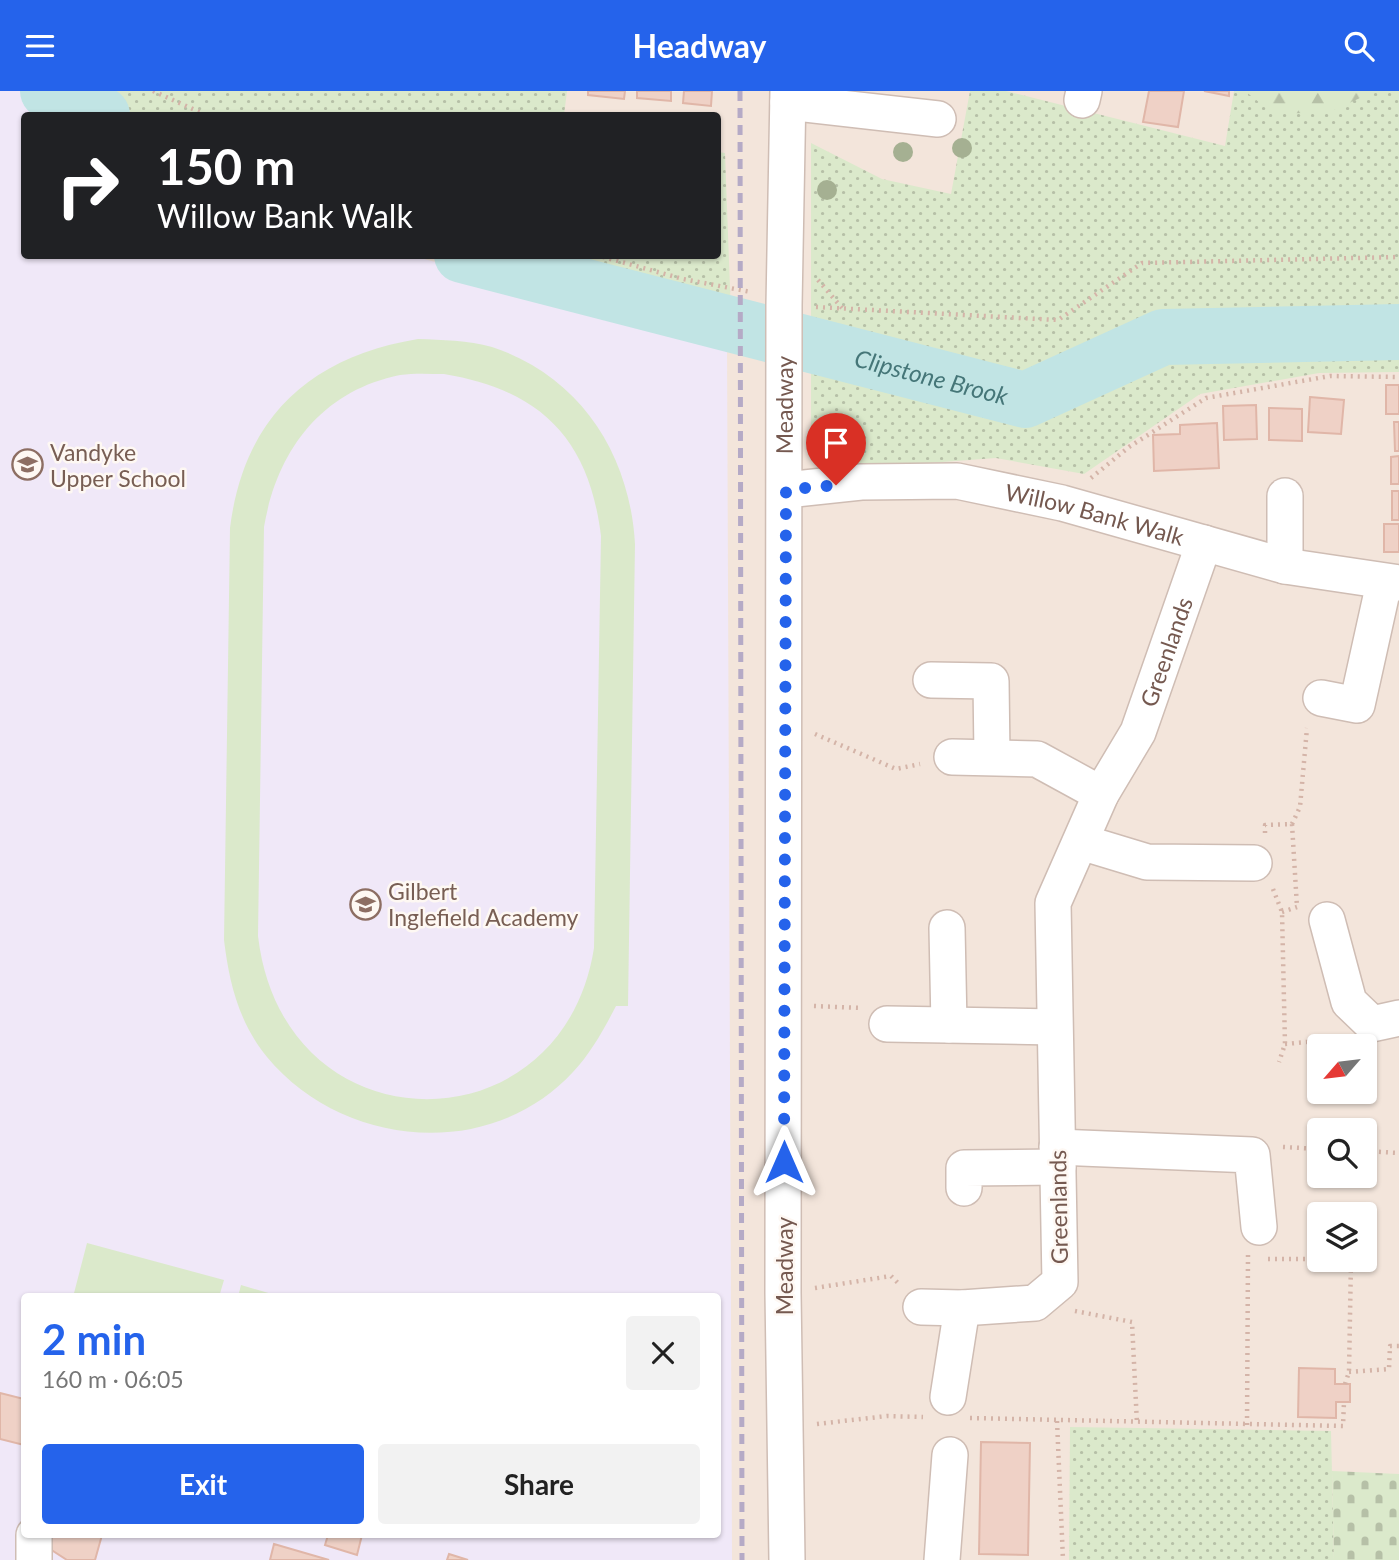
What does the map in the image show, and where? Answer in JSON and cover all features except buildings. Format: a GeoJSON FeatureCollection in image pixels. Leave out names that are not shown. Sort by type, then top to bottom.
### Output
{"type":"FeatureCollection","features":[{"type":"Feature","properties":{"kind":"street"},"geometry":{"type":"LineString","coordinates":[[788,97],[938,119]]}},
{"type":"Feature","properties":{"kind":"street","name":"Meadway"},"geometry":{"type":"LineString","coordinates":[[787,1560],[783,1293],[786,397],[776,303],[788,97]]}},
{"type":"Feature","properties":{"kind":"street","name":"Willow Bank Walk"},"geometry":{"type":"LineString","coordinates":[[786,490],[861,482],[957,481],[1062,503],[1284,566],[1391,583]]}},
{"type":"Feature","properties":{"kind":"street"},"geometry":{"type":"LineString","coordinates":[[1284,566],[1285,496]]}},
{"type":"Feature","properties":{"kind":"street","name":"Greenlands"},"geometry":{"type":"LineString","coordinates":[[1035,1303],[1060,1282],[1053,903],[1101,794],[1138,732],[1205,543]]}},
{"type":"Feature","properties":{"kind":"street"},"geometry":{"type":"LineString","coordinates":[[1321,698],[1357,705],[1391,583]]}},
{"type":"Feature","properties":{"kind":"street"},"geometry":{"type":"LineString","coordinates":[[931,680],[991,681],[992,756]]}},
{"type":"Feature","properties":{"kind":"street"},"geometry":{"type":"LineString","coordinates":[[952,757],[1037,759],[1101,794]]}},
{"type":"Feature","properties":{"kind":"street"},"geometry":{"type":"LineString","coordinates":[[1081,842],[1147,862],[1254,863]]}},
{"type":"Feature","properties":{"kind":"street"},"geometry":{"type":"LineString","coordinates":[[1312,913],[1349,1002],[1385,1021]]}},
{"type":"Feature","properties":{"kind":"street"},"geometry":{"type":"LineString","coordinates":[[947,928],[949,1025]]}},
{"type":"Feature","properties":{"kind":"street"},"geometry":{"type":"LineString","coordinates":[[887,1024],[1054,1027]]}},
{"type":"Feature","properties":{"kind":"street"},"geometry":{"type":"LineString","coordinates":[[964,1188],[964,1168],[1058,1157],[1252,1155],[1259,1227]]}},
{"type":"Feature","properties":{"kind":"street"},"geometry":{"type":"LineString","coordinates":[[921,1307],[962,1308],[1035,1303]]}},
{"type":"Feature","properties":{"kind":"street"},"geometry":{"type":"LineString","coordinates":[[946,1411],[962,1308]]}},
{"type":"Feature","properties":{"kind":"street"},"geometry":{"type":"LineString","coordinates":[[942,1560],[950,1455]]}},
{"type":"Feature","properties":{"kind":"street"},"geometry":{"type":"LineString","coordinates":[[34,1538],[34,1560]]}},
{"type":"Feature","properties":{"kind":"path"},"geometry":{"type":"LineString","coordinates":[[153,91],[199,112]]}},
{"type":"Feature","properties":{"kind":"path"},"geometry":{"type":"LineString","coordinates":[[610,259],[776,303],[1058,320],[1142,263],[1399,257]]}},
{"type":"Feature","properties":{"kind":"path"},"geometry":{"type":"LineString","coordinates":[[1062,503],[1129,447],[1206,398],[1330,376],[1399,377]]}},
{"type":"Feature","properties":{"kind":"path"},"geometry":{"type":"LineString","coordinates":[[1282,912],[1312,913],[1292,824],[1300,807],[1306,730],[1321,698]]}},
{"type":"Feature","properties":{"kind":"path"},"geometry":{"type":"LineString","coordinates":[[784,721],[896,769],[952,757]]}},
{"type":"Feature","properties":{"kind":"path"},"geometry":{"type":"LineString","coordinates":[[1279,1062],[1285,1044],[1282,912],[1266,872],[1254,863],[1266,849],[1265,825],[1292,824]]}},
{"type":"Feature","properties":{"kind":"path"},"geometry":{"type":"LineString","coordinates":[[784,1006],[870,1008],[887,1024]]}},
{"type":"Feature","properties":{"kind":"path"},"geometry":{"type":"LineString","coordinates":[[1285,1044],[1370,1036],[1385,1021]]}},
{"type":"Feature","properties":{"kind":"path"},"geometry":{"type":"LineString","coordinates":[[1282,1147],[1307,1148]]}},
{"type":"Feature","properties":{"kind":"path"},"geometry":{"type":"LineString","coordinates":[[1377,1152],[1399,1153]]}},
{"type":"Feature","properties":{"kind":"path"},"geometry":{"type":"LineString","coordinates":[[1247,1425],[1247,1259],[1307,1259]]}},
{"type":"Feature","properties":{"kind":"path"},"geometry":{"type":"LineString","coordinates":[[1345,1384],[1349,1372],[1351,1272]]}},
{"type":"Feature","properties":{"kind":"path"},"geometry":{"type":"LineString","coordinates":[[783,1293],[891,1276],[921,1307]]}},
{"type":"Feature","properties":{"kind":"path"},"geometry":{"type":"LineString","coordinates":[[1035,1303],[1132,1322],[1138,1424]]}},
{"type":"Feature","properties":{"kind":"path"},"geometry":{"type":"LineString","coordinates":[[1349,1372],[1389,1369],[1390,1346],[1399,1346]]}},
{"type":"Feature","properties":{"kind":"path"},"geometry":{"type":"LineString","coordinates":[[785,1428],[946,1411],[1057,1421],[1343,1426],[1343,1402]]}},
{"type":"Feature","properties":{"kind":"path"},"geometry":{"type":"LineString","coordinates":[[1057,1421],[1063,1560]]}},
{"type":"Feature","properties":{"kind":"shaded area"},"geometry":{"type":"Polygon","coordinates":[[[0,91],[1399,91],[1399,1560],[0,1560],[0,91]]]}},
{"type":"Feature","properties":{"kind":"shaded area","name":"Gilbert Inglefield Academy"},"geometry":{"type":"Polygon","coordinates":[[[0,91],[24,91],[69,112],[21,112],[21,259],[424,259],[727,340],[732,1560],[0,1560],[0,91]]]}},
{"type":"Feature","properties":{"kind":"green space"},"geometry":{"type":"Polygon","coordinates":[[[73,91],[567,91],[564,112],[121,112],[73,91]]]}},
{"type":"Feature","properties":{"kind":"green space","name":"Clipstone Brook"},"geometry":{"type":"Polygon","coordinates":[[[970,91],[1006,91],[1225,146],[1234,91],[1399,91],[1399,331],[1163,336],[1024,398],[811,343],[811,143],[882,179],[951,194],[970,91]]]}},
{"type":"Feature","properties":{"kind":"green space"},"geometry":{"type":"Polygon","coordinates":[[[1245,91],[1375,91],[1330,112],[1274,114],[1245,91]]]}},
{"type":"Feature","properties":{"kind":"green space"},"geometry":{"type":"Polygon","coordinates":[[[721,152],[725,153],[731,315],[513,259],[721,259],[721,152]]]}},
{"type":"Feature","properties":{"kind":"green space","name":"Clipstone Brook"},"geometry":{"type":"Polygon","coordinates":[[[1399,334],[1399,372],[1319,373],[1200,394],[1084,474],[996,458],[835,470],[811,449],[811,347],[1025,401],[1163,339],[1399,334]]]}},
{"type":"Feature","properties":{"kind":"green space"},"geometry":{"type":"Polygon","coordinates":[[[418,339],[474,343],[492,347],[523,360],[551,377],[575,398],[595,423],[611,450],[623,479],[635,544],[628,1006],[616,1006],[580,1065],[539,1101],[501,1120],[459,1131],[417,1132],[375,1125],[335,1110],[298,1087],[267,1057],[249,1030],[232,987],[224,940],[230,528],[238,489],[250,454],[267,424],[289,399],[315,377],[345,361],[379,348],[418,339]],[[405,374],[372,383],[347,395],[307,428],[292,450],[270,499],[264,527],[258,936],[278,1007],[317,1057],[367,1088],[423,1099],[480,1091],[532,1062],[571,1015],[594,948],[601,536],[595,502],[585,472],[571,446],[554,424],[533,406],[507,392],[444,374],[405,374]]]}},
{"type":"Feature","properties":{"kind":"green space"},"geometry":{"type":"Polygon","coordinates":[[[87,1243],[224,1280],[220,1293],[74,1293],[87,1243]]]}},
{"type":"Feature","properties":{"kind":"green space"},"geometry":{"type":"Polygon","coordinates":[[[241,1285],[268,1293],[239,1293],[241,1285]]]}},
{"type":"Feature","properties":{"kind":"green space"},"geometry":{"type":"Polygon","coordinates":[[[1070,1427],[1331,1431],[1334,1560],[1069,1560],[1070,1427]]]}},
{"type":"Feature","properties":{"kind":"green space"},"geometry":{"type":"Polygon","coordinates":[[[1332,1471],[1399,1474],[1399,1560],[1334,1560],[1332,1471]]]}},
{"type":"Feature","properties":{"kind":"waterway","name":"Clipstone Brook"},"geometry":{"type":"LineString","coordinates":[[48,91],[95,112]]}},
{"type":"Feature","properties":{"kind":"waterway","name":"Clipstone Brook"},"geometry":{"type":"LineString","coordinates":[[478,259],[1025,400],[1163,337],[1399,332]]}},
{"type":"Feature","properties":{"kind":"railway"},"geometry":{"type":"LineString","coordinates":[[740,91],[742,1560]]}},
{"type":"Feature","properties":{"kind":"place","name":"Vandyke Upper School"},"geometry":{"type":"Point","coordinates":[27,465]}},
{"type":"Feature","properties":{"kind":"place","name":"Gilbert Inglefield Academy"},"geometry":{"type":"Point","coordinates":[365,904]}},
{"type":"Feature","properties":{"kind":"route"},"geometry":{"type":"LineString","coordinates":[[784,1162],[786,490],[836,485]]}}]}
